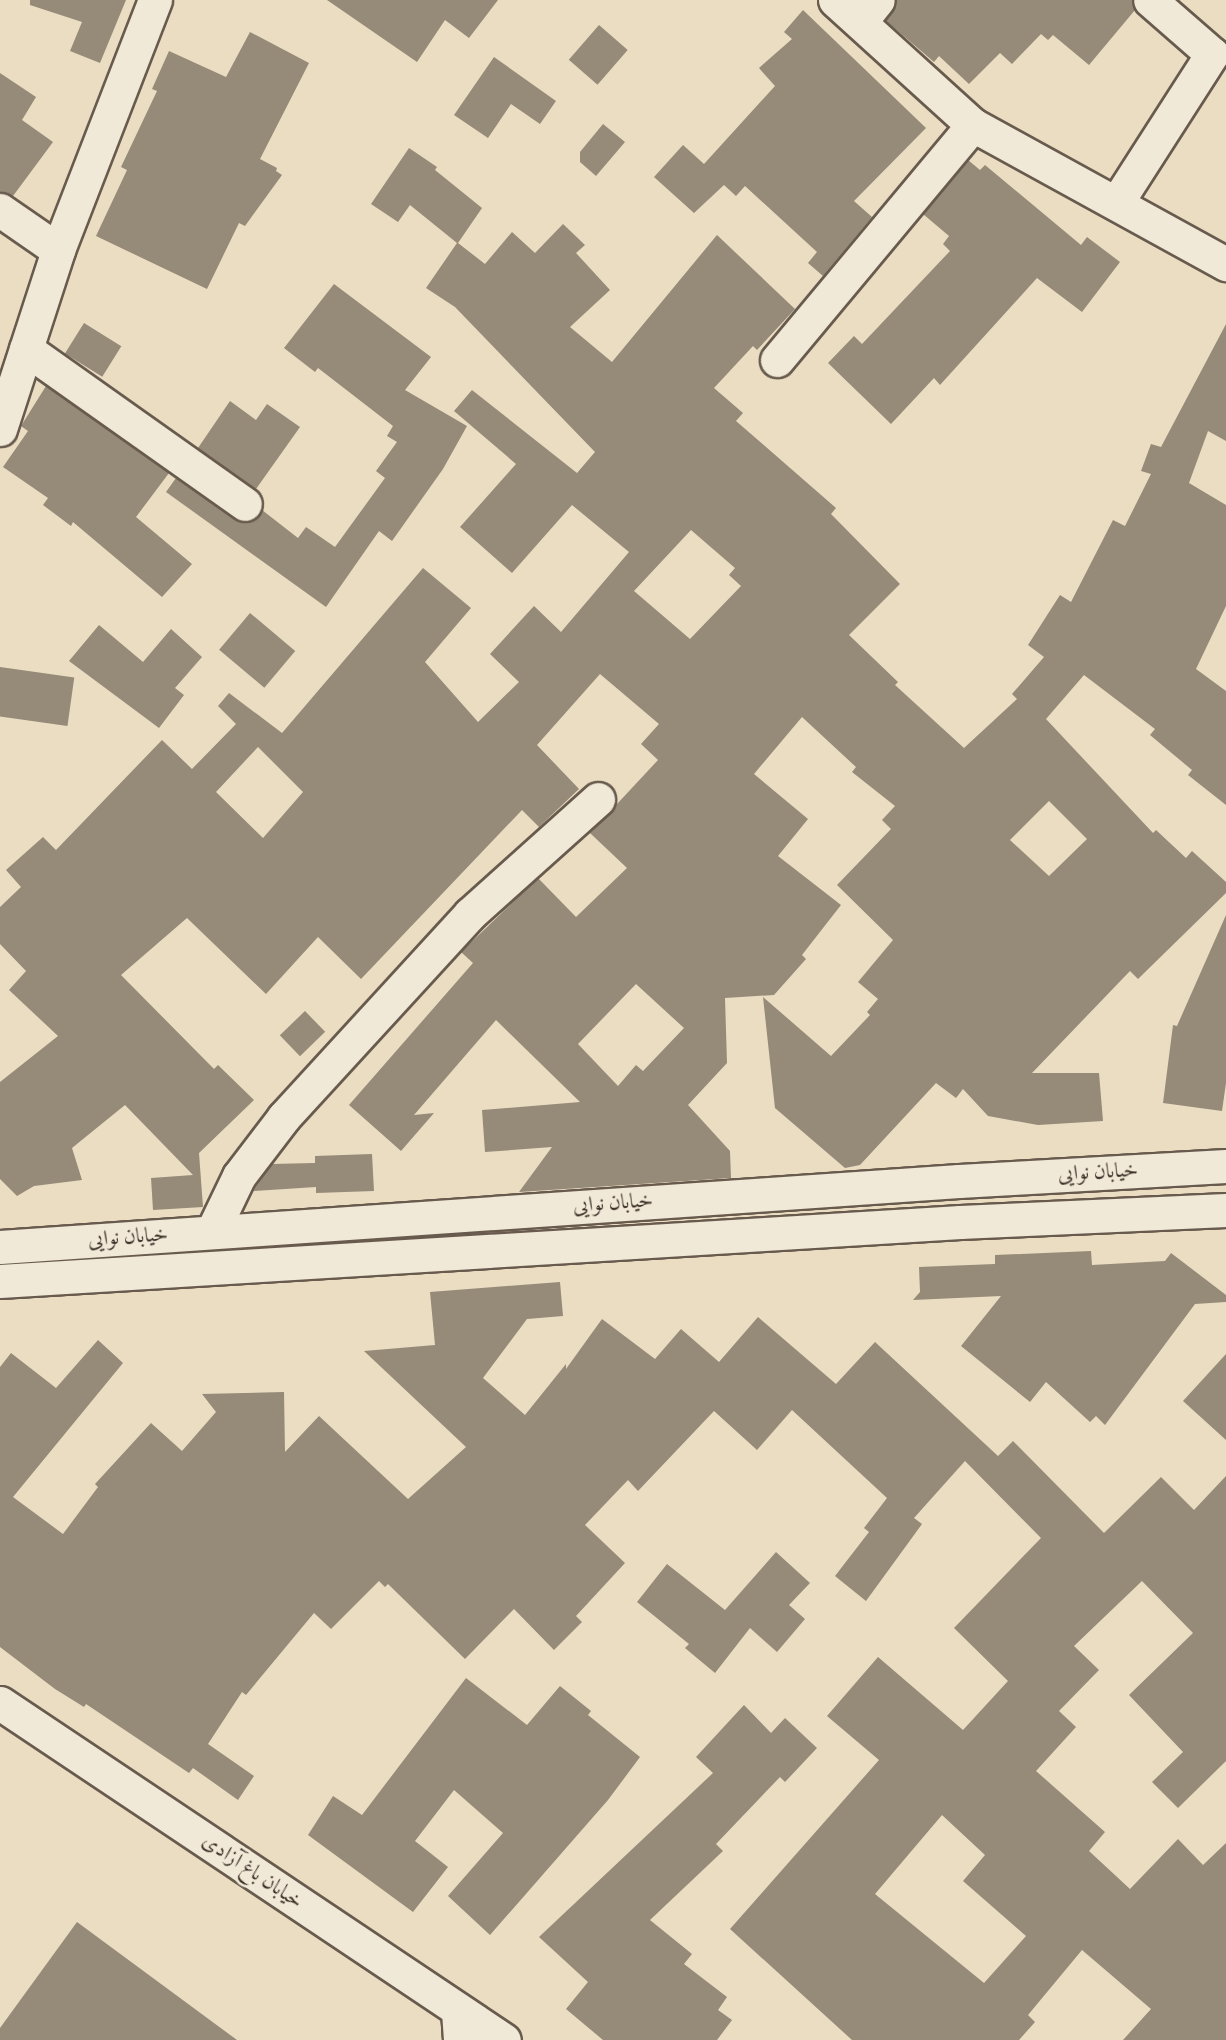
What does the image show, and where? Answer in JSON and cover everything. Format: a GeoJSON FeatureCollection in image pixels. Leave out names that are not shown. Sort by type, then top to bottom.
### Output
{"type":"FeatureCollection","features":[{"type":"Feature","properties":{"kind":"street"},"geometry":{"type":"LineString","coordinates":[[0,429],[58,250],[155,0]]}},
{"type":"Feature","properties":{"kind":"street"},"geometry":{"type":"LineString","coordinates":[[835,0],[869,11],[973,125],[1226,264]]}},
{"type":"Feature","properties":{"kind":"street"},"geometry":{"type":"LineString","coordinates":[[1116,202],[1212,54],[1150,0]]}},
{"type":"Feature","properties":{"kind":"street"},"geometry":{"type":"LineString","coordinates":[[777,360],[973,125]]}},
{"type":"Feature","properties":{"kind":"street"},"geometry":{"type":"LineString","coordinates":[[0,210],[58,250]]}},
{"type":"Feature","properties":{"kind":"street"},"geometry":{"type":"LineString","coordinates":[[26,349],[245,504]]}},
{"type":"Feature","properties":{"kind":"street"},"geometry":{"type":"LineString","coordinates":[[212,1232],[239,1176],[284,1117],[470,914],[598,799]]}},
{"type":"Feature","properties":{"kind":"street","name":"خیابان نوایی"},"geometry":{"type":"LineString","coordinates":[[0,1247],[959,1180],[1226,1166]]}},
{"type":"Feature","properties":{"kind":"street","name":"خیابان نوایی"},"geometry":{"type":"LineString","coordinates":[[0,1281],[948,1222],[1226,1210]]}},
{"type":"Feature","properties":{"kind":"street","name":"خیابان باغ آزادی"},"geometry":{"type":"LineString","coordinates":[[0,1703],[459,2025],[504,2040]]}},
{"type":"Feature","properties":{"kind":"building"},"geometry":{"type":"Polygon","coordinates":[[[30,0],[126,0],[100,63],[70,51],[82,22],[30,5],[30,0]]]}},
{"type":"Feature","properties":{"kind":"building"},"geometry":{"type":"Polygon","coordinates":[[[327,0],[498,0],[469,38],[445,20],[417,62],[327,0]]]}},
{"type":"Feature","properties":{"kind":"building"},"geometry":{"type":"Polygon","coordinates":[[[896,0],[1132,0],[1135,10],[1089,65],[1053,35],[1048,40],[1041,34],[1012,64],[1000,53],[969,84],[939,56],[934,62],[885,20],[896,0]]]}},
{"type":"Feature","properties":{"kind":"building"},"geometry":{"type":"Polygon","coordinates":[[[803,10],[926,128],[854,201],[872,217],[823,276],[808,263],[817,252],[745,186],[736,196],[724,185],[694,213],[654,177],[683,145],[704,164],[775,86],[759,68],[792,39],[784,32],[803,10]]]}},
{"type":"Feature","properties":{"kind":"building"},"geometry":{"type":"Polygon","coordinates":[[[599,25],[628,50],[598,85],[569,60],[599,25]]]}},
{"type":"Feature","properties":{"kind":"building"},"geometry":{"type":"Polygon","coordinates":[[[250,32],[309,63],[260,159],[277,168],[276,171],[282,175],[245,226],[239,223],[207,289],[96,236],[127,170],[121,167],[157,91],[152,89],[169,51],[226,77],[250,32]]]}},
{"type":"Feature","properties":{"kind":"building"},"geometry":{"type":"Polygon","coordinates":[[[494,57],[556,101],[540,124],[511,104],[488,138],[454,115],[494,57]]]}},
{"type":"Feature","properties":{"kind":"building"},"geometry":{"type":"Polygon","coordinates":[[[0,73],[36,97],[22,120],[53,142],[13,196],[0,192],[0,73]]]}},
{"type":"Feature","properties":{"kind":"building"},"geometry":{"type":"Polygon","coordinates":[[[603,124],[625,142],[596,176],[580,162],[580,152],[603,124]]]}},
{"type":"Feature","properties":{"kind":"building"},"geometry":{"type":"Polygon","coordinates":[[[409,148],[437,167],[435,170],[482,208],[458,243],[485,264],[512,232],[535,253],[563,224],[585,245],[576,253],[610,290],[570,327],[612,362],[717,235],[795,309],[757,350],[753,346],[714,388],[743,413],[736,421],[836,508],[831,514],[900,584],[849,635],[898,682],[895,685],[964,748],[1017,699],[1012,694],[1044,657],[1028,645],[1060,595],[1071,602],[1113,520],[1125,526],[1151,474],[1141,471],[1151,444],[1161,447],[1226,324],[1226,441],[1208,431],[1189,483],[1226,505],[1226,606],[1196,669],[1226,691],[1226,805],[1188,775],[1192,770],[1150,735],[1155,729],[1084,675],[1046,719],[1153,833],[1156,830],[1186,858],[1192,851],[1226,882],[1226,893],[1138,979],[1130,971],[1032,1073],[1099,1073],[1103,1121],[1038,1125],[988,1116],[963,1089],[956,1098],[936,1083],[860,1165],[845,1168],[775,1108],[763,997],[831,1056],[870,1015],[867,1012],[878,999],[858,982],[893,940],[837,885],[891,829],[882,820],[895,806],[852,772],[856,767],[802,717],[754,774],[808,819],[778,856],[841,905],[802,955],[806,959],[774,995],[725,998],[727,1063],[688,1105],[730,1151],[731,1178],[519,1192],[552,1147],[485,1152],[482,1110],[580,1102],[496,1020],[414,1115],[434,1113],[401,1151],[349,1105],[473,963],[461,952],[538,878],[576,917],[627,868],[590,833],[658,760],[641,744],[659,724],[600,674],[537,745],[579,789],[539,827],[522,810],[361,979],[318,937],[266,994],[187,918],[121,975],[214,1069],[218,1065],[254,1100],[199,1153],[203,1207],[153,1210],[151,1178],[193,1175],[125,1105],[72,1148],[82,1180],[34,1186],[17,1196],[0,1179],[0,1082],[58,1036],[9,990],[26,971],[0,944],[0,907],[21,887],[6,870],[43,837],[56,850],[162,740],[192,769],[236,724],[218,706],[229,693],[282,733],[423,568],[471,608],[425,662],[478,722],[519,682],[490,654],[534,606],[561,632],[629,552],[572,505],[512,573],[460,527],[516,464],[454,411],[472,390],[577,473],[595,452],[455,307],[426,288],[457,243],[410,205],[398,222],[371,204],[409,148]],[[691,530],[634,591],[690,639],[741,586],[729,575],[735,568],[691,530]],[[258,747],[216,792],[263,838],[303,792],[258,747]],[[1049,801],[1010,840],[1049,876],[1087,839],[1049,801]],[[636,984],[578,1044],[618,1086],[636,1065],[643,1071],[684,1028],[636,984]]]}},
{"type":"Feature","properties":{"kind":"building"},"geometry":{"type":"Polygon","coordinates":[[[968,160],[980,170],[985,165],[1081,245],[1087,237],[1120,262],[1082,312],[1037,278],[940,385],[934,378],[891,424],[828,363],[854,336],[862,344],[950,251],[943,244],[949,236],[923,214],[968,160]]]}},
{"type":"Feature","properties":{"kind":"building"},"geometry":{"type":"Polygon","coordinates":[[[334,284],[431,357],[405,390],[467,426],[443,469],[392,541],[379,531],[326,607],[166,492],[176,478],[235,520],[252,521],[262,510],[298,538],[306,527],[335,547],[385,478],[376,471],[397,442],[387,436],[393,426],[318,368],[315,372],[284,348],[334,284]]]}},
{"type":"Feature","properties":{"kind":"building"},"geometry":{"type":"Polygon","coordinates":[[[84,323],[121,346],[102,377],[65,354],[84,323]]]}},
{"type":"Feature","properties":{"kind":"building"},"geometry":{"type":"Polygon","coordinates":[[[46,386],[169,473],[136,517],[192,564],[162,597],[73,522],[71,526],[43,505],[48,498],[3,467],[28,431],[21,426],[46,386]]]}},
{"type":"Feature","properties":{"kind":"building"},"geometry":{"type":"Polygon","coordinates":[[[230,401],[256,420],[267,404],[300,427],[256,489],[198,448],[230,401]]]}},
{"type":"Feature","properties":{"kind":"building"},"geometry":{"type":"Polygon","coordinates":[[[250,613],[295,651],[264,688],[219,650],[250,613]]]}},
{"type":"Feature","properties":{"kind":"building"},"geometry":{"type":"Polygon","coordinates":[[[99,625],[143,662],[171,629],[202,657],[175,688],[184,695],[159,728],[69,661],[99,625]]]}},
{"type":"Feature","properties":{"kind":"building"},"geometry":{"type":"Polygon","coordinates":[[[0,667],[74,677],[67,726],[0,716],[0,667]]]}},
{"type":"Feature","properties":{"kind":"building"},"geometry":{"type":"Polygon","coordinates":[[[1226,915],[1226,1083],[1222,1111],[1163,1103],[1173,1025],[1177,1026],[1226,915]]]}},
{"type":"Feature","properties":{"kind":"building"},"geometry":{"type":"Polygon","coordinates":[[[305,1011],[325,1032],[300,1056],[280,1035],[305,1011]]]}},
{"type":"Feature","properties":{"kind":"building"},"geometry":{"type":"Polygon","coordinates":[[[372,1154],[374,1191],[316,1193],[316,1187],[253,1191],[272,1164],[315,1163],[315,1156],[372,1154]]]}},
{"type":"Feature","properties":{"kind":"building"},"geometry":{"type":"Polygon","coordinates":[[[1091,1251],[1092,1265],[1165,1261],[1171,1253],[1226,1295],[1226,1302],[1195,1304],[1105,1425],[1096,1416],[1090,1422],[1046,1382],[1030,1402],[961,1346],[1001,1296],[913,1300],[920,1292],[919,1267],[995,1264],[995,1255],[1091,1251]]]}},
{"type":"Feature","properties":{"kind":"building"},"geometry":{"type":"Polygon","coordinates":[[[560,1282],[563,1316],[527,1319],[483,1378],[525,1415],[566,1364],[566,1369],[602,1319],[655,1359],[681,1329],[719,1362],[758,1317],[836,1384],[875,1342],[998,1456],[1013,1441],[1104,1533],[1161,1477],[1194,1510],[1226,1476],[1226,1761],[1178,1808],[1152,1782],[1183,1752],[1129,1695],[1193,1633],[1142,1581],[1074,1646],[1099,1670],[1059,1711],[1076,1727],[1036,1771],[1105,1832],[1089,1851],[1130,1889],[1178,1839],[1203,1865],[1226,1843],[1226,2040],[1123,2040],[1151,2009],[1082,1950],[1028,2015],[1035,2022],[1019,2040],[852,2040],[730,1929],[879,1760],[827,1716],[878,1657],[963,1730],[1008,1681],[954,1628],[1041,1538],[965,1461],[914,1518],[922,1524],[866,1601],[835,1576],[869,1532],[864,1528],[887,1498],[792,1410],[757,1450],[714,1411],[638,1491],[628,1480],[585,1525],[625,1563],[576,1616],[582,1622],[554,1650],[514,1609],[465,1659],[388,1584],[385,1587],[379,1581],[331,1629],[314,1613],[246,1695],[242,1692],[208,1744],[254,1776],[238,1800],[193,1768],[189,1773],[86,1704],[84,1707],[55,1689],[0,1647],[0,1367],[11,1353],[56,1388],[98,1340],[123,1363],[13,1497],[63,1534],[98,1487],[95,1484],[151,1423],[182,1451],[216,1412],[202,1394],[284,1392],[285,1452],[319,1416],[408,1499],[466,1447],[364,1351],[435,1345],[430,1292],[560,1282]],[[942,1815],[875,1894],[984,1983],[1026,1936],[963,1881],[985,1855],[942,1815]]]}},
{"type":"Feature","properties":{"kind":"building"},"geometry":{"type":"Polygon","coordinates":[[[1226,1354],[1226,1440],[1183,1401],[1226,1354]]]}},
{"type":"Feature","properties":{"kind":"building"},"geometry":{"type":"Polygon","coordinates":[[[776,1552],[810,1583],[789,1605],[805,1619],[777,1652],[750,1628],[715,1673],[685,1648],[689,1644],[637,1602],[667,1564],[725,1610],[776,1552]]]}},
{"type":"Feature","properties":{"kind":"building"},"geometry":{"type":"Polygon","coordinates":[[[466,1678],[527,1725],[560,1686],[591,1711],[588,1715],[640,1757],[608,1800],[490,1935],[448,1896],[503,1833],[454,1790],[415,1841],[448,1867],[413,1912],[308,1835],[333,1796],[362,1815],[466,1678]]]}},
{"type":"Feature","properties":{"kind":"building"},"geometry":{"type":"Polygon","coordinates":[[[744,1705],[771,1733],[785,1718],[817,1748],[785,1782],[780,1777],[716,1844],[723,1851],[650,1920],[692,1954],[684,1964],[727,1997],[718,2010],[732,2020],[717,2040],[603,2040],[566,2009],[588,1982],[539,1937],[713,1773],[696,1757],[744,1705]]]}},
{"type":"Feature","properties":{"kind":"building"},"geometry":{"type":"Polygon","coordinates":[[[77,1922],[237,2040],[0,2040],[0,2028],[77,1922]]]}}]}
